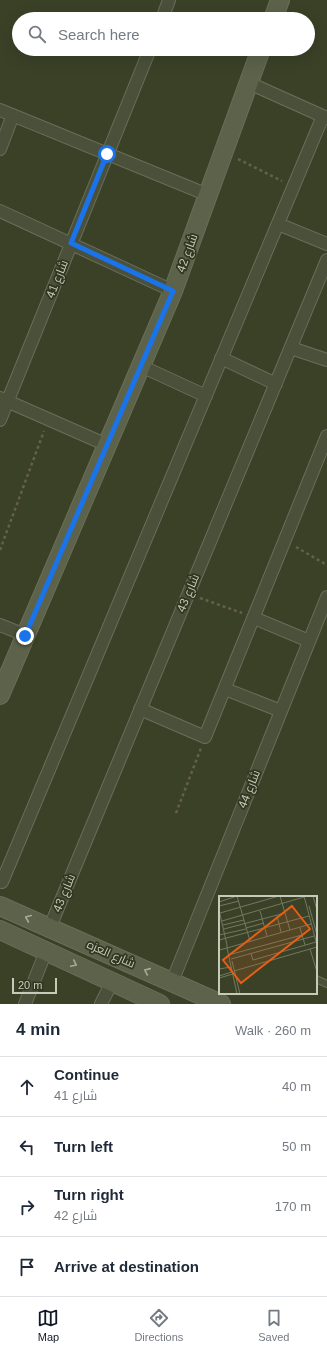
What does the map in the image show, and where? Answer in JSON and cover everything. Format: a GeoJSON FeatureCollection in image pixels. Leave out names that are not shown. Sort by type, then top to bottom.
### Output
{"type":"FeatureCollection","features":[{"type":"Feature","properties":{"kind":"main road"},"geometry":{"type":"LineString","coordinates":[[276,12],[280,0]]}},
{"type":"Feature","properties":{"kind":"main road","name":"شارع 42"},"geometry":{"type":"LineString","coordinates":[[0,695],[173,291],[258,56]]}},
{"type":"Feature","properties":{"kind":"main road","name":"شارع العزه"},"geometry":{"type":"LineString","coordinates":[[0,906],[221,1004]]}},
{"type":"Feature","properties":{"kind":"main road","name":"شارع العزه"},"geometry":{"type":"LineString","coordinates":[[0,930],[160,1004]]}},
{"type":"Feature","properties":{"kind":"street"},"geometry":{"type":"LineString","coordinates":[[165,12],[169,0]]}},
{"type":"Feature","properties":{"kind":"street","name":"شارع 41"},"geometry":{"type":"LineString","coordinates":[[0,420],[4,399],[71,243],[147,56]]}},
{"type":"Feature","properties":{"kind":"street"},"geometry":{"type":"LineString","coordinates":[[2,882],[293,186],[325,117],[249,83]]}},
{"type":"Feature","properties":{"kind":"street"},"geometry":{"type":"LineString","coordinates":[[0,110],[208,195]]}},
{"type":"Feature","properties":{"kind":"street"},"geometry":{"type":"LineString","coordinates":[[0,149],[13,115]]}},
{"type":"Feature","properties":{"kind":"street"},"geometry":{"type":"LineString","coordinates":[[0,211],[173,291]]}},
{"type":"Feature","properties":{"kind":"street"},"geometry":{"type":"LineString","coordinates":[[278,224],[327,244]]}},
{"type":"Feature","properties":{"kind":"street","name":"شارع 43"},"geometry":{"type":"LineString","coordinates":[[50,927],[327,260]]}},
{"type":"Feature","properties":{"kind":"street"},"geometry":{"type":"LineString","coordinates":[[291,348],[327,360]]}},
{"type":"Feature","properties":{"kind":"street"},"geometry":{"type":"LineString","coordinates":[[221,358],[276,384]]}},
{"type":"Feature","properties":{"kind":"street"},"geometry":{"type":"LineString","coordinates":[[141,366],[206,396]]}},
{"type":"Feature","properties":{"kind":"street"},"geometry":{"type":"LineString","coordinates":[[4,399],[107,445]]}},
{"type":"Feature","properties":{"kind":"street"},"geometry":{"type":"LineString","coordinates":[[140,709],[205,737],[327,436]]}},
{"type":"Feature","properties":{"kind":"street","name":"شارع 44"},"geometry":{"type":"LineString","coordinates":[[172,982],[327,596]]}},
{"type":"Feature","properties":{"kind":"street"},"geometry":{"type":"LineString","coordinates":[[254,618],[309,641]]}},
{"type":"Feature","properties":{"kind":"street"},"geometry":{"type":"LineString","coordinates":[[0,625],[25,636]]}},
{"type":"Feature","properties":{"kind":"street"},"geometry":{"type":"LineString","coordinates":[[225,689],[281,711]]}},
{"type":"Feature","properties":{"kind":"street"},"geometry":{"type":"LineString","coordinates":[[24,1004],[46,951]]}},
{"type":"Feature","properties":{"kind":"street"},"geometry":{"type":"LineString","coordinates":[[101,1004],[112,982]]}},
{"type":"Feature","properties":{"kind":"lane"},"geometry":{"type":"LineString","coordinates":[[317,979],[327,984]]}},
{"type":"Feature","properties":{"kind":"path"},"geometry":{"type":"LineString","coordinates":[[224,152],[293,186]]}},
{"type":"Feature","properties":{"kind":"path"},"geometry":{"type":"LineString","coordinates":[[0,550],[49,418]]}},
{"type":"Feature","properties":{"kind":"path"},"geometry":{"type":"LineString","coordinates":[[285,541],[327,565]]}},
{"type":"Feature","properties":{"kind":"path"},"geometry":{"type":"LineString","coordinates":[[188,593],[254,618]]}},
{"type":"Feature","properties":{"kind":"path"},"geometry":{"type":"LineString","coordinates":[[176,813],[205,737]]}},
{"type":"Feature","properties":{"kind":"route"},"geometry":{"type":"LineString","coordinates":[[25,636],[173,291],[71,243],[107,154]]}}]}
